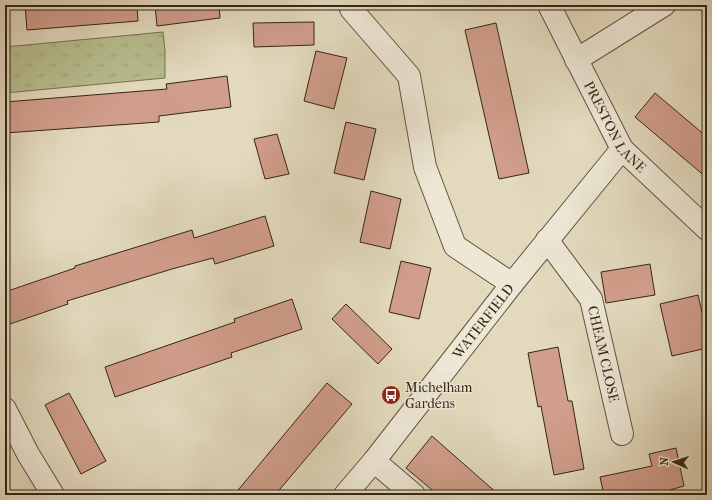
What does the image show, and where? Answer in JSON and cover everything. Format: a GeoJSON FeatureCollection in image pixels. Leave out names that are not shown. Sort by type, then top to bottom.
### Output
{"type":"FeatureCollection","features":[{"type":"Feature","properties":{"kind":"street","name":"PRESTON LANE"},"geometry":{"type":"LineString","coordinates":[[549,5],[622,149],[707,229]]}},
{"type":"Feature","properties":{"kind":"street"},"geometry":{"type":"LineString","coordinates":[[576,60],[664,5]]}},
{"type":"Feature","properties":{"kind":"street"},"geometry":{"type":"LineString","coordinates":[[351,9],[409,76],[426,167],[455,246],[512,284]]}},
{"type":"Feature","properties":{"kind":"street","name":"WATERFIELD"},"geometry":{"type":"LineString","coordinates":[[345,495],[374,461],[547,240],[622,149]]}},
{"type":"Feature","properties":{"kind":"street","name":"CHEAM CLOSE"},"geometry":{"type":"LineString","coordinates":[[547,240],[591,299],[622,434]]}},
{"type":"Feature","properties":{"kind":"street"},"geometry":{"type":"LineString","coordinates":[[5,409],[28,454],[53,495]]}},
{"type":"Feature","properties":{"kind":"street"},"geometry":{"type":"LineString","coordinates":[[374,461],[414,495]]}},
{"type":"Feature","properties":{"kind":"green space"},"geometry":{"type":"Polygon","coordinates":[[[163,32],[165,78],[5,93],[5,47],[163,32]]]}},
{"type":"Feature","properties":{"kind":"building"},"geometry":{"type":"Polygon","coordinates":[[[25,5],[137,5],[138,21],[27,30],[25,5]]]}},
{"type":"Feature","properties":{"kind":"building"},"geometry":{"type":"Polygon","coordinates":[[[155,5],[219,5],[220,18],[157,26],[155,5]]]}},
{"type":"Feature","properties":{"kind":"building"},"geometry":{"type":"Polygon","coordinates":[[[314,22],[314,45],[254,47],[253,23],[314,22]]]}},
{"type":"Feature","properties":{"kind":"building"},"geometry":{"type":"Polygon","coordinates":[[[496,23],[529,173],[499,179],[465,30],[496,23]]]}},
{"type":"Feature","properties":{"kind":"building"},"geometry":{"type":"Polygon","coordinates":[[[316,51],[347,58],[334,109],[304,101],[316,51]]]}},
{"type":"Feature","properties":{"kind":"building"},"geometry":{"type":"Polygon","coordinates":[[[227,76],[231,107],[159,116],[159,122],[5,133],[5,102],[167,89],[166,84],[227,76]]]}},
{"type":"Feature","properties":{"kind":"building"},"geometry":{"type":"Polygon","coordinates":[[[655,93],[707,137],[707,178],[635,117],[655,93]]]}},
{"type":"Feature","properties":{"kind":"building"},"geometry":{"type":"Polygon","coordinates":[[[346,122],[376,129],[364,180],[334,173],[346,122]]]}},
{"type":"Feature","properties":{"kind":"building"},"geometry":{"type":"Polygon","coordinates":[[[277,134],[289,174],[265,179],[254,139],[277,134]]]}},
{"type":"Feature","properties":{"kind":"building"},"geometry":{"type":"Polygon","coordinates":[[[371,191],[401,199],[390,249],[360,242],[371,191]]]}},
{"type":"Feature","properties":{"kind":"building"},"geometry":{"type":"Polygon","coordinates":[[[265,216],[274,246],[215,264],[213,258],[172,269],[67,301],[68,304],[10,324],[5,309],[5,292],[75,268],[75,266],[192,230],[194,238],[265,216]]]}},
{"type":"Feature","properties":{"kind":"building"},"geometry":{"type":"Polygon","coordinates":[[[401,261],[431,268],[419,319],[389,312],[401,261]]]}},
{"type":"Feature","properties":{"kind":"building"},"geometry":{"type":"Polygon","coordinates":[[[650,264],[655,295],[606,303],[601,272],[650,264]]]}},
{"type":"Feature","properties":{"kind":"building"},"geometry":{"type":"Polygon","coordinates":[[[698,295],[707,334],[707,348],[672,356],[660,304],[698,295]]]}},
{"type":"Feature","properties":{"kind":"building"},"geometry":{"type":"Polygon","coordinates":[[[292,299],[302,329],[231,353],[232,357],[115,397],[105,367],[235,322],[234,319],[292,299]]]}},
{"type":"Feature","properties":{"kind":"building"},"geometry":{"type":"Polygon","coordinates":[[[346,304],[392,349],[378,364],[332,319],[346,304]]]}},
{"type":"Feature","properties":{"kind":"building"},"geometry":{"type":"Polygon","coordinates":[[[558,347],[568,401],[572,401],[584,469],[554,475],[541,406],[538,407],[528,353],[558,347]]]}},
{"type":"Feature","properties":{"kind":"building"},"geometry":{"type":"Polygon","coordinates":[[[327,383],[352,404],[275,495],[234,495],[327,383]]]}},
{"type":"Feature","properties":{"kind":"building"},"geometry":{"type":"Polygon","coordinates":[[[69,393],[106,461],[81,474],[45,405],[69,393]]]}},
{"type":"Feature","properties":{"kind":"building"},"geometry":{"type":"Polygon","coordinates":[[[432,436],[499,495],[438,495],[406,468],[432,436]]]}},
{"type":"Feature","properties":{"kind":"building"},"geometry":{"type":"Polygon","coordinates":[[[676,448],[684,486],[652,495],[604,495],[600,477],[652,466],[649,454],[676,448]]]}},
{"type":"Feature","properties":{"kind":"place","name":"Michelham Gardens"},"geometry":{"type":"Point","coordinates":[391,395]}}]}
